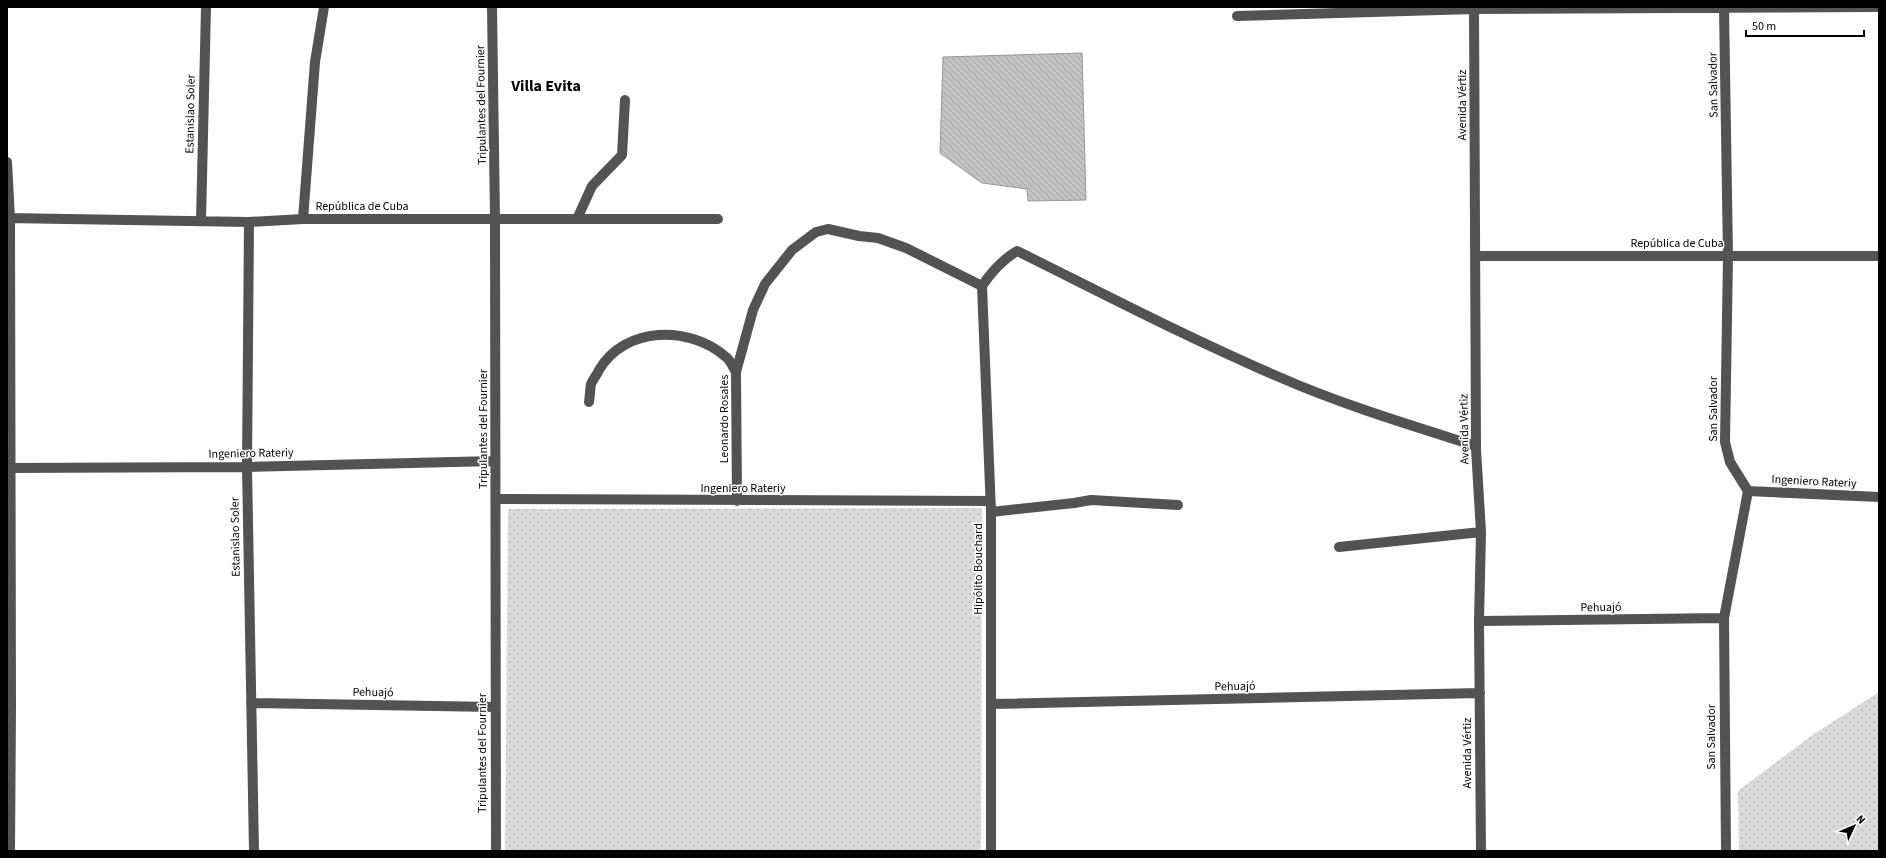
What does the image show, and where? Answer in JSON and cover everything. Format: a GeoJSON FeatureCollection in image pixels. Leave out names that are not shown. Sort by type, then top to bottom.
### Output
{"type":"FeatureCollection","features":[{"type":"Feature","properties":{"kind":"street","name":"Estanislao Soler"},"geometry":{"type":"LineString","coordinates":[[201,221],[206,7]]}},
{"type":"Feature","properties":{"kind":"street"},"geometry":{"type":"LineString","coordinates":[[303,219],[315,62],[324,7]]}},
{"type":"Feature","properties":{"kind":"street","name":"Tripulantes del Fournier"},"geometry":{"type":"LineString","coordinates":[[492,7],[495,218],[496,851]]}},
{"type":"Feature","properties":{"kind":"street","name":"San Salvador"},"geometry":{"type":"LineString","coordinates":[[1724,7],[1728,256],[1725,442],[1730,462],[1748,491],[1724,618],[1726,851]]}},
{"type":"Feature","properties":{"kind":"street"},"geometry":{"type":"LineString","coordinates":[[1237,16],[1474,8],[1879,7]]}},
{"type":"Feature","properties":{"kind":"street","name":"Avenida Vértiz"},"geometry":{"type":"LineString","coordinates":[[1474,8],[1476,446],[1481,532],[1479,621],[1481,851]]}},
{"type":"Feature","properties":{"kind":"street"},"geometry":{"type":"LineString","coordinates":[[577,218],[592,186],[622,155],[625,100]]}},
{"type":"Feature","properties":{"kind":"street"},"geometry":{"type":"LineString","coordinates":[[7,162],[10,851]]}},
{"type":"Feature","properties":{"kind":"street","name":"República de Cuba"},"geometry":{"type":"LineString","coordinates":[[8,218],[249,222],[303,219],[718,219]]}},
{"type":"Feature","properties":{"kind":"street","name":"Estanislao Soler"},"geometry":{"type":"LineString","coordinates":[[249,222],[247,466],[254,851]]}},
{"type":"Feature","properties":{"kind":"street","name":"Leonardo Rosales"},"geometry":{"type":"LineString","coordinates":[[738,501],[736,372],[753,310],[765,284],[796,247],[816,232],[828,229],[859,236],[878,238],[906,248],[982,286]]}},
{"type":"Feature","properties":{"kind":"street"},"geometry":{"type":"LineString","coordinates":[[982,286],[995,268],[1017,251],[1280,378],[1386,418],[1476,446]]}},
{"type":"Feature","properties":{"kind":"street","name":"República de Cuba"},"geometry":{"type":"LineString","coordinates":[[1476,256],[1879,256]]}},
{"type":"Feature","properties":{"kind":"street","name":"Hipólito Bouchard"},"geometry":{"type":"LineString","coordinates":[[982,286],[991,512],[991,851]]}},
{"type":"Feature","properties":{"kind":"street"},"geometry":{"type":"LineString","coordinates":[[589,402],[592,384],[606,359],[631,341],[662,334],[682,336],[696,340],[714,349],[727,358],[736,372]]}},
{"type":"Feature","properties":{"kind":"street","name":"Ingeniero Rateriy"},"geometry":{"type":"LineString","coordinates":[[9,468],[247,466],[495,461]]}},
{"type":"Feature","properties":{"kind":"street","name":"Ingeniero Rateriy"},"geometry":{"type":"LineString","coordinates":[[1748,491],[1879,497]]}},
{"type":"Feature","properties":{"kind":"street","name":"Ingeniero Rateriy"},"geometry":{"type":"LineString","coordinates":[[496,499],[990,501]]}},
{"type":"Feature","properties":{"kind":"street"},"geometry":{"type":"LineString","coordinates":[[991,512],[1074,504],[1091,500],[1178,505]]}},
{"type":"Feature","properties":{"kind":"street"},"geometry":{"type":"LineString","coordinates":[[1339,547],[1481,532]]}},
{"type":"Feature","properties":{"kind":"street","name":"Pehuajó"},"geometry":{"type":"LineString","coordinates":[[1479,621],[1724,618]]}},
{"type":"Feature","properties":{"kind":"street","name":"Pehuajó"},"geometry":{"type":"LineString","coordinates":[[991,704],[1480,693]]}},
{"type":"Feature","properties":{"kind":"street","name":"Pehuajó"},"geometry":{"type":"LineString","coordinates":[[251,704],[495,707]]}},
{"type":"Feature","properties":{"kind":"shaded area"},"geometry":{"type":"Polygon","coordinates":[[[982,508],[981,851],[505,851],[508,509],[982,508]]]}},
{"type":"Feature","properties":{"kind":"shaded area"},"geometry":{"type":"Polygon","coordinates":[[[1879,692],[1879,851],[1739,851],[1738,791],[1814,734],[1879,692]]]}},
{"type":"Feature","properties":{"kind":"building"},"geometry":{"type":"Polygon","coordinates":[[[1082,53],[1086,200],[1028,201],[1027,189],[982,183],[940,153],[943,57],[1082,53]]]}},
{"type":"Feature","properties":{"kind":"district","name":"Villa Evita"},"geometry":{"type":"Point","coordinates":[546,85]}}]}
